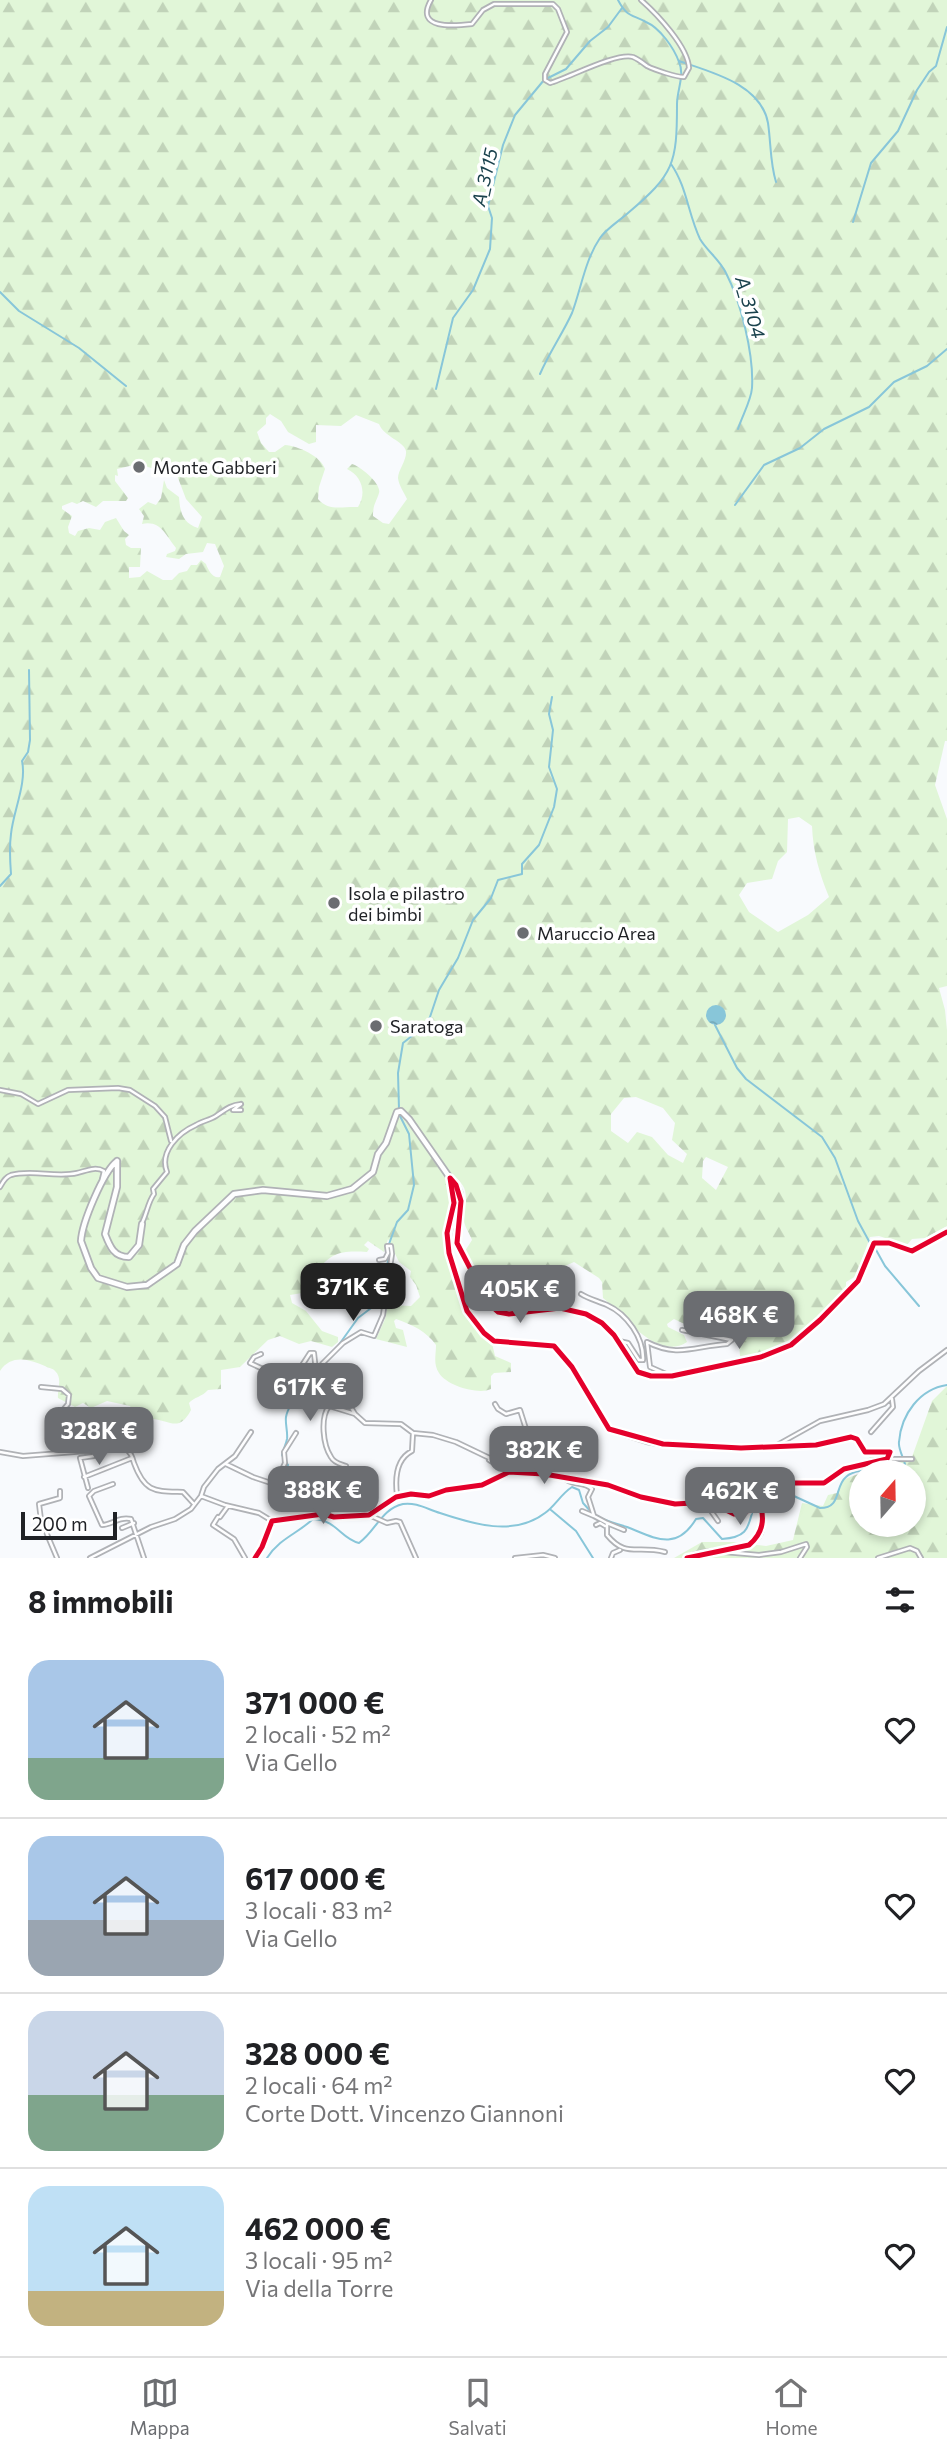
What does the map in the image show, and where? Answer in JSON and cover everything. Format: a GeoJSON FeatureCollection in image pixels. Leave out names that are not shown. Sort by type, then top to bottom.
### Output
{"type":"FeatureCollection","features":[{"type":"Feature","properties":{"kind":"street"},"geometry":{"type":"LineString","coordinates":[[431,0],[427,9],[428,17],[435,24],[444,26],[472,24],[482,10],[494,4],[553,4],[558,9],[567,32],[545,74],[545,80],[550,83],[601,63],[628,57],[635,58],[650,68],[684,77],[689,68],[686,55],[657,14],[641,0]]}},
{"type":"Feature","properties":{"kind":"street"},"geometry":{"type":"LineString","coordinates":[[0,1090],[21,1094],[38,1104],[68,1090],[130,1090],[142,1096],[168,1121],[171,1142],[166,1157],[167,1172],[156,1184],[154,1194],[149,1200],[149,1209],[142,1224],[137,1248],[129,1257],[119,1256],[104,1234],[117,1188],[117,1161],[99,1191],[81,1235],[91,1268],[99,1278],[127,1287],[147,1285],[177,1264],[184,1245],[195,1231],[234,1194],[263,1190],[327,1196],[352,1189],[373,1171],[378,1154],[386,1143],[399,1112],[409,1119],[458,1188],[462,1209],[457,1228],[457,1243],[488,1303],[498,1312],[509,1314],[560,1308],[586,1314],[603,1323],[638,1372],[651,1376],[672,1376],[761,1357],[791,1345],[858,1281],[874,1243],[891,1243],[912,1251],[947,1232]]}},
{"type":"Feature","properties":{"kind":"street"},"geometry":{"type":"LineString","coordinates":[[171,1142],[194,1125],[230,1107],[241,1104],[233,1110],[241,1110]]}},
{"type":"Feature","properties":{"kind":"street"},"geometry":{"type":"LineString","coordinates":[[0,1187],[6,1177],[13,1175],[74,1174],[97,1168],[104,1171],[99,1191]]}},
{"type":"Feature","properties":{"kind":"street"},"geometry":{"type":"LineString","coordinates":[[450,1178],[454,1203],[447,1233],[449,1253],[467,1311],[489,1338],[501,1342],[554,1346],[572,1367],[605,1424],[615,1432],[647,1441],[677,1445],[778,1448],[816,1445],[851,1437],[857,1439],[865,1452],[890,1452],[887,1459]]}},
{"type":"Feature","properties":{"kind":"street"},"geometry":{"type":"LineString","coordinates":[[326,1380],[322,1364],[343,1343],[361,1332],[373,1336],[380,1326],[392,1258],[390,1246],[387,1256],[379,1260]]}},
{"type":"Feature","properties":{"kind":"street"},"geometry":{"type":"LineString","coordinates":[[581,1294],[611,1306],[631,1325],[641,1341],[643,1360],[639,1360],[628,1343],[619,1342]]}},
{"type":"Feature","properties":{"kind":"street"},"geometry":{"type":"LineString","coordinates":[[672,1376],[650,1367],[647,1342],[660,1349],[679,1351],[732,1340],[682,1330]]}},
{"type":"Feature","properties":{"kind":"street"},"geometry":{"type":"LineString","coordinates":[[778,1448],[777,1445],[820,1421],[868,1410],[891,1399],[919,1371],[947,1350]]}},
{"type":"Feature","properties":{"kind":"street"},"geometry":{"type":"LineString","coordinates":[[261,1354],[254,1357],[250,1363],[276,1375],[292,1376],[310,1353],[314,1353],[317,1372],[346,1399],[355,1414],[365,1423],[401,1424],[413,1433],[456,1442],[487,1458],[505,1473]]}},
{"type":"Feature","properties":{"kind":"street"},"geometry":{"type":"LineString","coordinates":[[41,1387],[62,1389],[69,1395],[68,1404],[59,1415],[69,1427],[76,1452]]}},
{"type":"Feature","properties":{"kind":"street"},"geometry":{"type":"LineString","coordinates":[[871,1432],[892,1407],[891,1399]]}},
{"type":"Feature","properties":{"kind":"street"},"geometry":{"type":"LineString","coordinates":[[495,1404],[506,1415],[516,1409],[520,1410],[526,1429],[534,1434],[527,1440],[529,1445],[549,1455],[548,1458],[523,1461],[526,1468],[536,1473]]}},
{"type":"Feature","properties":{"kind":"street"},"geometry":{"type":"LineString","coordinates":[[346,1466],[338,1464],[330,1457],[322,1425],[323,1418],[329,1406],[355,1414]]}},
{"type":"Feature","properties":{"kind":"street"},"geometry":{"type":"LineString","coordinates":[[90,1558],[138,1536],[151,1527],[185,1514],[201,1496],[204,1487],[218,1469],[235,1456],[251,1432]]}},
{"type":"Feature","properties":{"kind":"street"},"geometry":{"type":"LineString","coordinates":[[273,1489],[287,1446],[296,1433]]}},
{"type":"Feature","properties":{"kind":"street"},"geometry":{"type":"LineString","coordinates":[[400,1496],[396,1495],[398,1465],[403,1455],[412,1451],[413,1433]]}},
{"type":"Feature","properties":{"kind":"street"},"geometry":{"type":"LineString","coordinates":[[0,1452],[23,1456],[125,1448],[148,1487],[169,1493],[181,1491],[194,1504]]}},
{"type":"Feature","properties":{"kind":"street"},"geometry":{"type":"LineString","coordinates":[[88,1488],[80,1458],[94,1456],[93,1452]]}},
{"type":"Feature","properties":{"kind":"street"},"geometry":{"type":"LineString","coordinates":[[84,1477],[132,1458]]}},
{"type":"Feature","properties":{"kind":"street"},"geometry":{"type":"LineString","coordinates":[[723,1508],[741,1508],[771,1483],[824,1483],[844,1469],[887,1459],[912,1459]]}},
{"type":"Feature","properties":{"kind":"street"},"geometry":{"type":"LineString","coordinates":[[226,1464],[275,1485]]}},
{"type":"Feature","properties":{"kind":"street"},"geometry":{"type":"LineString","coordinates":[[360,1473],[368,1513],[366,1515]]}},
{"type":"Feature","properties":{"kind":"street"},"geometry":{"type":"LineString","coordinates":[[366,1515],[400,1496],[429,1496],[446,1490],[482,1485],[505,1473],[536,1473],[608,1485],[630,1494],[676,1504],[710,1503],[730,1513],[743,1514],[757,1505],[764,1516],[758,1539],[752,1545],[742,1549],[699,1552],[687,1558]]}},
{"type":"Feature","properties":{"kind":"street"},"geometry":{"type":"LineString","coordinates":[[564,1478],[592,1489],[588,1497],[594,1516]]}},
{"type":"Feature","properties":{"kind":"street"},"geometry":{"type":"LineString","coordinates":[[113,1484],[94,1491],[89,1496],[102,1525],[121,1518],[131,1519],[144,1558]]}},
{"type":"Feature","properties":{"kind":"street"},"geometry":{"type":"LineString","coordinates":[[57,1558],[41,1520],[39,1504],[60,1498],[60,1491]]}},
{"type":"Feature","properties":{"kind":"street"},"geometry":{"type":"LineString","coordinates":[[201,1496],[259,1513],[272,1521],[323,1514],[334,1517],[366,1515],[400,1522],[416,1558]]}},
{"type":"Feature","properties":{"kind":"street"},"geometry":{"type":"LineString","coordinates":[[691,1502],[707,1508],[718,1521]]}},
{"type":"Feature","properties":{"kind":"street"},"geometry":{"type":"LineString","coordinates":[[228,1506],[213,1525],[234,1539],[245,1558]]}},
{"type":"Feature","properties":{"kind":"street"},"geometry":{"type":"LineString","coordinates":[[582,1511],[624,1530]]}},
{"type":"Feature","properties":{"kind":"street"},"geometry":{"type":"LineString","coordinates":[[255,1558],[272,1521]]}},
{"type":"Feature","properties":{"kind":"street"},"geometry":{"type":"LineString","coordinates":[[122,1528],[134,1523]]}},
{"type":"Feature","properties":{"kind":"street"},"geometry":{"type":"LineString","coordinates":[[596,1525],[600,1523],[605,1528],[607,1535],[620,1550]]}},
{"type":"Feature","properties":{"kind":"street"},"geometry":{"type":"LineString","coordinates":[[605,1528],[607,1523]]}},
{"type":"Feature","properties":{"kind":"street"},"geometry":{"type":"LineString","coordinates":[[721,1551],[750,1556],[806,1545],[800,1558]]}},
{"type":"Feature","properties":{"kind":"street"},"geometry":{"type":"LineString","coordinates":[[611,1558],[613,1553],[620,1550],[629,1552],[650,1548],[665,1552]]}},
{"type":"Feature","properties":{"kind":"street"},"geometry":{"type":"LineString","coordinates":[[878,1558],[910,1548],[917,1551],[921,1558]]}},
{"type":"Feature","properties":{"kind":"street"},"geometry":{"type":"LineString","coordinates":[[515,1558],[543,1555],[555,1558]]}},
{"type":"Feature","properties":{"kind":"green space"},"geometry":{"type":"Polygon","coordinates":[[[0,0],[947,0],[947,741],[935,785],[947,819],[947,986],[939,988],[947,1030],[947,1226],[925,1238],[912,1239],[907,1245],[879,1236],[870,1237],[856,1276],[846,1282],[846,1291],[823,1314],[788,1342],[761,1355],[744,1359],[740,1356],[735,1337],[696,1328],[674,1319],[667,1324],[668,1327],[684,1335],[687,1342],[676,1347],[653,1341],[631,1325],[603,1298],[602,1282],[599,1278],[574,1262],[554,1271],[543,1269],[544,1277],[539,1289],[545,1306],[512,1309],[493,1302],[480,1284],[466,1255],[465,1251],[472,1240],[464,1222],[466,1195],[462,1185],[451,1175],[447,1178],[451,1206],[446,1231],[447,1256],[466,1314],[474,1327],[492,1343],[495,1356],[511,1363],[511,1372],[494,1373],[491,1376],[491,1389],[471,1390],[443,1378],[436,1366],[436,1345],[423,1332],[408,1324],[396,1319],[394,1321],[396,1328],[403,1330],[407,1347],[376,1339],[388,1305],[411,1306],[420,1297],[410,1277],[411,1271],[399,1262],[388,1239],[384,1252],[368,1241],[364,1245],[369,1249],[367,1252],[342,1253],[330,1258],[313,1276],[321,1284],[308,1292],[290,1295],[292,1303],[306,1311],[322,1331],[338,1337],[338,1342],[332,1347],[311,1341],[299,1344],[280,1336],[268,1340],[240,1367],[221,1370],[221,1389],[208,1390],[191,1401],[191,1410],[187,1417],[178,1423],[152,1419],[135,1423],[130,1418],[130,1406],[107,1401],[91,1408],[83,1403],[75,1407],[58,1398],[59,1381],[54,1370],[33,1361],[15,1360],[0,1371],[0,0]],[[270,414],[266,418],[266,424],[257,432],[261,443],[269,452],[275,452],[285,445],[290,446],[308,452],[323,464],[325,469],[318,499],[327,506],[358,507],[361,502],[362,485],[347,469],[352,464],[365,472],[377,485],[379,493],[373,516],[383,523],[389,524],[407,499],[398,478],[406,451],[402,444],[379,424],[356,415],[341,426],[316,425],[316,442],[309,444],[288,432],[281,421],[270,414]],[[138,464],[117,469],[118,476],[115,475],[115,481],[128,498],[126,501],[103,501],[96,507],[83,501],[62,506],[62,509],[72,516],[69,533],[75,536],[78,531],[89,528],[100,530],[105,522],[116,518],[129,535],[125,539],[126,545],[141,548],[140,567],[129,567],[129,578],[140,577],[147,571],[163,580],[172,580],[201,560],[213,575],[220,577],[224,566],[215,544],[207,543],[203,552],[186,554],[179,559],[166,557],[176,548],[166,534],[154,524],[142,524],[144,516],[139,509],[148,502],[156,505],[161,498],[164,480],[167,488],[179,497],[185,520],[198,528],[202,517],[186,499],[175,470],[176,466],[169,465],[158,470],[138,464]],[[799,817],[788,819],[787,852],[778,861],[772,879],[747,883],[739,895],[749,912],[778,932],[808,915],[829,897],[817,862],[812,826],[799,817]],[[720,1006],[707,1018],[712,1024],[718,1025],[725,1019],[724,1010],[720,1006]],[[636,1097],[624,1098],[611,1114],[611,1131],[628,1143],[637,1132],[652,1137],[668,1155],[683,1163],[687,1154],[672,1140],[675,1123],[663,1108],[636,1097]],[[706,1157],[703,1161],[702,1178],[716,1190],[728,1167],[706,1157]]]}},
{"type":"Feature","properties":{"kind":"green space"},"geometry":{"type":"Polygon","coordinates":[[[947,1386],[947,1558],[674,1558],[702,1542],[766,1546],[793,1540],[802,1503],[823,1506],[828,1495],[837,1493],[842,1480],[849,1477],[849,1537],[926,1537],[926,1460],[892,1460],[912,1457],[932,1401],[947,1386]]]}},
{"type":"Feature","properties":{"kind":"green space"},"geometry":{"type":"Polygon","coordinates":[[[878,1453],[892,1460],[865,1460],[878,1453]]]}},
{"type":"Feature","properties":{"kind":"water"},"geometry":{"type":"Polygon","coordinates":[[[716,1005],[723,1008],[726,1015],[723,1022],[716,1025],[709,1022],[706,1015],[709,1008],[716,1005]]]}},
{"type":"Feature","properties":{"kind":"waterway"},"geometry":{"type":"LineString","coordinates":[[540,374],[572,313],[587,265],[600,238],[655,188],[664,177],[674,155],[681,67],[661,34],[651,25],[627,12],[618,0]]}},
{"type":"Feature","properties":{"kind":"waterway","name":"A_3115"},"geometry":{"type":"LineString","coordinates":[[436,389],[453,318],[473,290],[490,249],[492,218],[488,206],[503,145],[515,115],[544,80],[566,69],[590,41],[608,27],[622,8]]}},
{"type":"Feature","properties":{"kind":"waterway"},"geometry":{"type":"LineString","coordinates":[[853,222],[871,163],[898,131],[917,90],[936,66],[947,27]]}},
{"type":"Feature","properties":{"kind":"waterway"},"geometry":{"type":"LineString","coordinates":[[679,61],[719,75],[756,98],[768,123],[776,182]]}},
{"type":"Feature","properties":{"kind":"waterway","name":"A_3104"},"geometry":{"type":"LineString","coordinates":[[671,164],[681,182],[700,239],[723,268],[732,285],[745,329],[751,360],[752,388],[738,429]]}},
{"type":"Feature","properties":{"kind":"waterway"},"geometry":{"type":"LineString","coordinates":[[0,292],[19,311],[79,348],[126,386]]}},
{"type":"Feature","properties":{"kind":"waterway"},"geometry":{"type":"LineString","coordinates":[[735,505],[764,465],[800,448],[824,429],[869,407],[894,382],[927,366],[947,349]]}},
{"type":"Feature","properties":{"kind":"waterway"},"geometry":{"type":"LineString","coordinates":[[0,886],[11,874],[12,825],[23,779],[22,761],[28,752],[30,740],[29,670]]}},
{"type":"Feature","properties":{"kind":"waterway"},"geometry":{"type":"LineString","coordinates":[[399,1109],[398,1073],[403,1043],[422,1028],[430,1017],[439,990],[458,958],[473,920],[491,898],[498,880],[522,874],[522,864],[539,845],[554,807],[557,789],[549,767],[553,730],[549,714],[552,697]]}},
{"type":"Feature","properties":{"kind":"waterway"},"geometry":{"type":"LineString","coordinates":[[715,1025],[737,1068],[746,1079],[822,1137],[835,1158],[858,1221],[870,1243]]}},
{"type":"Feature","properties":{"kind":"waterway"},"geometry":{"type":"LineString","coordinates":[[338,1346],[358,1318],[379,1302],[390,1252],[389,1244],[397,1222],[408,1210],[414,1185],[409,1134],[399,1114]]}},
{"type":"Feature","properties":{"kind":"waterway"},"geometry":{"type":"LineString","coordinates":[[875,1248],[885,1266],[919,1306]]}},
{"type":"Feature","properties":{"kind":"waterway"},"geometry":{"type":"LineString","coordinates":[[287,1487],[283,1474],[288,1465],[282,1455],[287,1439],[288,1410],[306,1382],[334,1350]]}},
{"type":"Feature","properties":{"kind":"waterway"},"geometry":{"type":"LineString","coordinates":[[600,1518],[664,1540],[681,1536],[696,1519],[703,1518],[722,1539],[744,1532],[757,1499],[768,1489],[783,1491],[820,1508],[827,1507],[835,1501],[842,1481],[851,1474],[905,1464],[899,1442],[908,1413],[920,1397],[937,1387],[947,1385]]}},
{"type":"Feature","properties":{"kind":"waterway"},"geometry":{"type":"LineString","coordinates":[[267,1558],[277,1546],[313,1519],[328,1523],[359,1543],[384,1515],[403,1504],[417,1505],[480,1524],[520,1525],[549,1510],[572,1487],[579,1490],[583,1503],[592,1513]]}},
{"type":"Feature","properties":{"kind":"waterway"},"geometry":{"type":"LineString","coordinates":[[551,1510],[576,1531],[593,1558]]}},
{"type":"Feature","properties":{"kind":"transit line"},"geometry":{"type":"LineString","coordinates":[[723,1508],[741,1508],[771,1483],[824,1483],[844,1469],[887,1459],[890,1452],[865,1452],[857,1439],[851,1437],[816,1445],[741,1448],[663,1444],[609,1429],[572,1367],[554,1346],[494,1341],[467,1311],[449,1253],[447,1233],[454,1203],[450,1178],[456,1185],[461,1201],[457,1243],[488,1303],[498,1312],[509,1314],[560,1308],[586,1314],[602,1323],[614,1335],[638,1372],[651,1376],[672,1376],[761,1357],[791,1345],[858,1281],[874,1243],[889,1243],[912,1251],[947,1232]]}},
{"type":"Feature","properties":{"kind":"transit line"},"geometry":{"type":"LineString","coordinates":[[255,1558],[272,1521],[323,1514],[334,1517],[369,1515],[396,1497],[411,1494],[429,1496],[446,1490],[482,1485],[509,1472],[544,1474],[608,1485],[641,1497],[675,1504],[710,1502],[734,1514],[746,1512],[754,1504],[761,1508],[761,1528],[749,1545],[687,1558]]}},
{"type":"Feature","properties":{"kind":"place","name":"Monte Gabberi"},"geometry":{"type":"Point","coordinates":[139,467]}},
{"type":"Feature","properties":{"kind":"place","name":"Isola e pilastro dei bimbi"},"geometry":{"type":"Point","coordinates":[334,903]}},
{"type":"Feature","properties":{"kind":"place","name":"Maruccio Area"},"geometry":{"type":"Point","coordinates":[523,933]}},
{"type":"Feature","properties":{"kind":"place","name":"Saratoga"},"geometry":{"type":"Point","coordinates":[376,1026]}}]}
